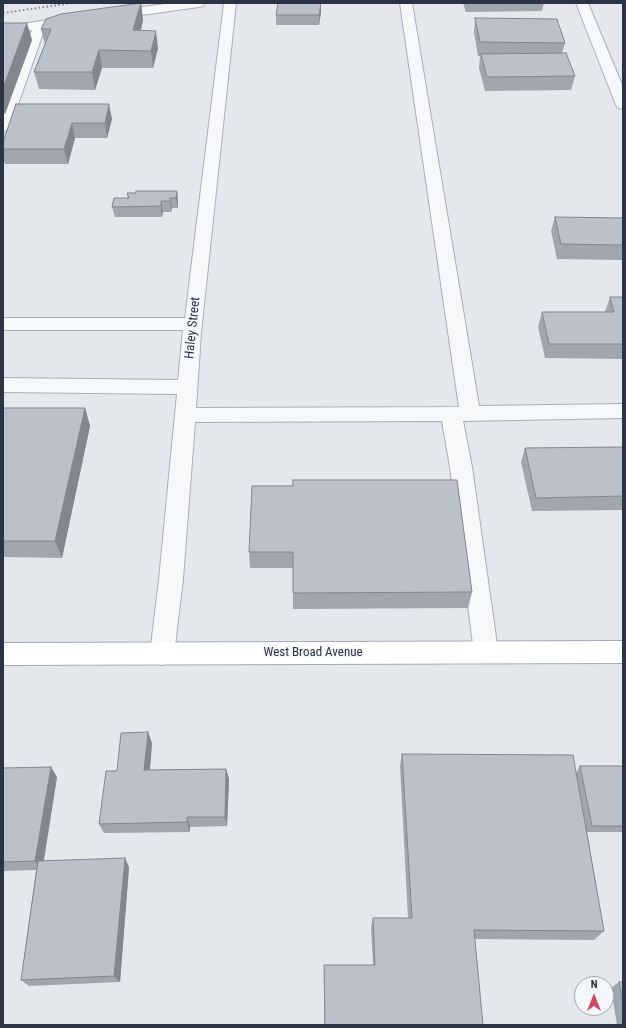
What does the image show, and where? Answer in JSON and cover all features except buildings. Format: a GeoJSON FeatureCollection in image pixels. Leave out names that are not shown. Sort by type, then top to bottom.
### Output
{"type":"FeatureCollection","features":[{"type":"Feature","properties":{"kind":"main road","name":"West Broad Avenue"},"geometry":{"type":"LineString","coordinates":[[3,654],[623,652]]}},
{"type":"Feature","properties":{"kind":"street"},"geometry":{"type":"LineString","coordinates":[[104,16],[199,3]]}},
{"type":"Feature","properties":{"kind":"street","name":"Haley Street"},"geometry":{"type":"LineString","coordinates":[[162,654],[171,579],[193,324],[230,3]]}},
{"type":"Feature","properties":{"kind":"street"},"geometry":{"type":"LineString","coordinates":[[406,3],[460,413],[461,467],[486,652]]}},
{"type":"Feature","properties":{"kind":"street"},"geometry":{"type":"LineString","coordinates":[[582,3],[623,105]]}},
{"type":"Feature","properties":{"kind":"street"},"geometry":{"type":"LineString","coordinates":[[3,31],[88,18]]}},
{"type":"Feature","properties":{"kind":"street"},"geometry":{"type":"LineString","coordinates":[[3,128],[40,25]]}},
{"type":"Feature","properties":{"kind":"street"},"geometry":{"type":"LineString","coordinates":[[3,324],[193,324]]}},
{"type":"Feature","properties":{"kind":"street"},"geometry":{"type":"LineString","coordinates":[[3,385],[187,387]]}},
{"type":"Feature","properties":{"kind":"street"},"geometry":{"type":"LineString","coordinates":[[185,415],[623,412]]}},
{"type":"Feature","properties":{"kind":"railway"},"geometry":{"type":"LineString","coordinates":[[3,13],[72,3]]}}]}
